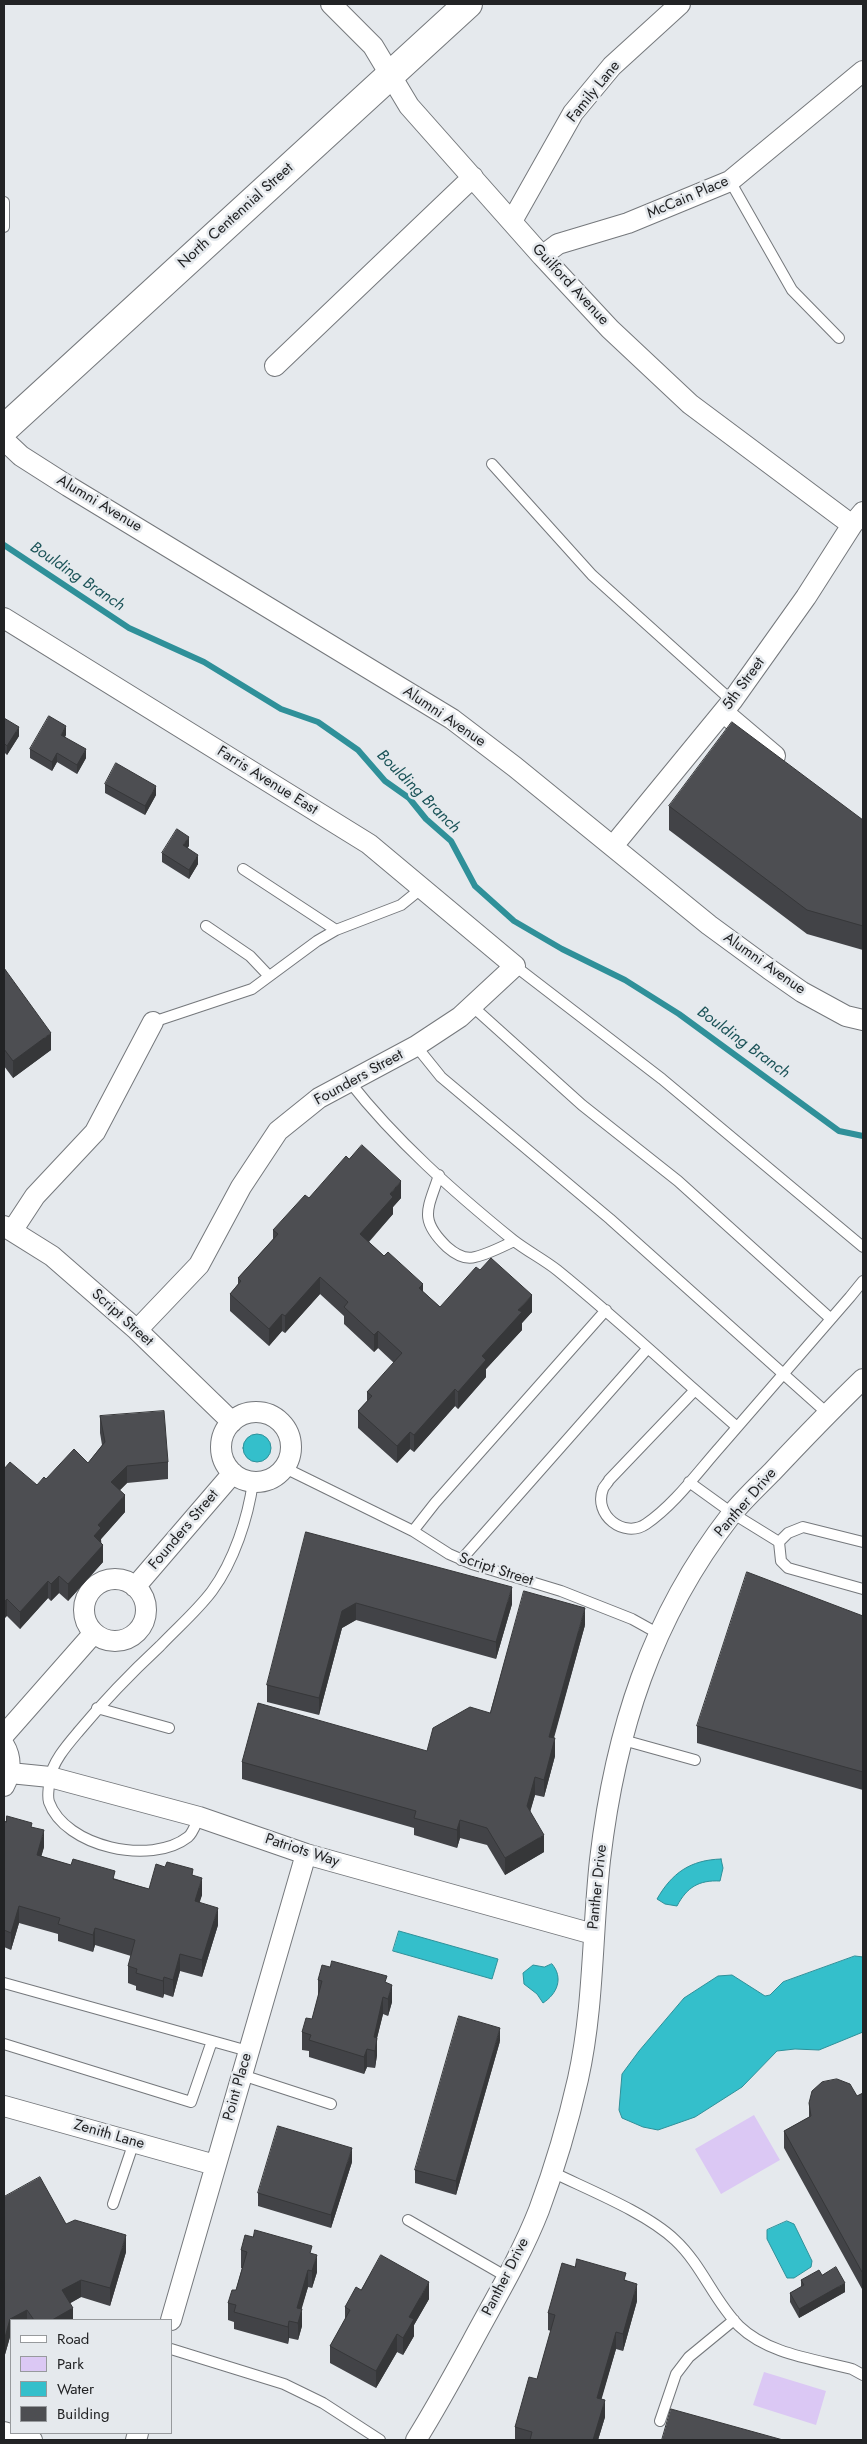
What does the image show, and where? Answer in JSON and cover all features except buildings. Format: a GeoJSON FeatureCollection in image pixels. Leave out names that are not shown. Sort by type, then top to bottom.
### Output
{"type":"FeatureCollection","features":[{"type":"Feature","properties":{"kind":"main road","name":"North Centennial Street"},"geometry":{"type":"LineString","coordinates":[[4,429],[468,4]]}},
{"type":"Feature","properties":{"kind":"street","name":"Guilford Avenue"},"geometry":{"type":"LineString","coordinates":[[331,4],[373,46],[409,106],[542,256],[610,328],[690,404],[857,518]]}},
{"type":"Feature","properties":{"kind":"street","name":"Family Lane"},"geometry":{"type":"LineString","coordinates":[[512,221],[573,113],[612,66],[680,4]]}},
{"type":"Feature","properties":{"kind":"street","name":"McCain Place"},"geometry":{"type":"LineString","coordinates":[[542,256],[558,244],[628,223],[730,181],[790,134],[863,72]]}},
{"type":"Feature","properties":{"kind":"street"},"geometry":{"type":"LineString","coordinates":[[275,366],[473,177]]}},
{"type":"Feature","properties":{"kind":"street","name":"Alumni Avenue"},"geometry":{"type":"LineString","coordinates":[[4,440],[21,456],[68,486],[452,719],[515,767],[709,925],[769,970],[802,992],[838,1012],[863,1020]]}},
{"type":"Feature","properties":{"kind":"street","name":"5th Street"},"geometry":{"type":"LineString","coordinates":[[612,846],[728,707],[806,597],[857,518]]}},
{"type":"Feature","properties":{"kind":"street","name":"Farris Avenue East"},"geometry":{"type":"LineString","coordinates":[[4,618],[369,844],[515,966]]}},
{"type":"Feature","properties":{"kind":"street"},"geometry":{"type":"LineString","coordinates":[[728,707],[791,769]]}},
{"type":"Feature","properties":{"kind":"street","name":"Founders Street"},"geometry":{"type":"LineString","coordinates":[[138,1330],[199,1265],[240,1187],[278,1131],[319,1098],[416,1046],[460,1017],[515,966]]}},
{"type":"Feature","properties":{"kind":"street"},"geometry":{"type":"LineString","coordinates":[[8,1229],[35,1196],[95,1132],[153,1022]]}},
{"type":"Feature","properties":{"kind":"street","name":"Script Street"},"geometry":{"type":"LineString","coordinates":[[8,1229],[52,1256],[138,1330],[232,1422]]}},
{"type":"Feature","properties":{"kind":"street","name":"Panther Drive"},"geometry":{"type":"LineString","coordinates":[[416,2440],[507,2277],[539,2210],[552,2172],[578,2077],[593,1972],[593,1934],[605,1820],[612,1782],[636,1689],[659,1634],[676,1596],[732,1513],[863,1378]]}},
{"type":"Feature","properties":{"kind":"street"},"geometry":{"type":"LineString","coordinates":[[251,1412],[263,1412],[273,1416],[282,1423],[289,1433],[292,1445],[290,1457],[285,1468],[276,1476],[265,1481],[253,1482],[242,1479],[226,1464],[222,1453],[225,1431],[232,1422],[251,1412]]}},
{"type":"Feature","properties":{"kind":"street","name":"Founders Street"},"geometry":{"type":"LineString","coordinates":[[135,1587],[233,1472]]}},
{"type":"Feature","properties":{"kind":"street"},"geometry":{"type":"LineString","coordinates":[[115,1579],[126,1581],[135,1587],[142,1595],[146,1612],[144,1623],[138,1632],[129,1638],[113,1642],[103,1640],[93,1634],[85,1620],[83,1610],[85,1599],[91,1590],[99,1583],[115,1579]]}},
{"type":"Feature","properties":{"kind":"street"},"geometry":{"type":"LineString","coordinates":[[4,1735],[93,1634]]}},
{"type":"Feature","properties":{"kind":"street","name":"Patriots Way"},"geometry":{"type":"LineString","coordinates":[[4,1745],[10,1761],[7,1780],[50,1777],[199,1818],[306,1854],[593,1934]]}},
{"type":"Feature","properties":{"kind":"street","name":"Point Place"},"geometry":{"type":"LineString","coordinates":[[171,2319],[306,1854]]}},
{"type":"Feature","properties":{"kind":"street","name":"Zenith Lane"},"geometry":{"type":"LineString","coordinates":[[4,2106],[215,2165]]}},
{"type":"Feature","properties":{"kind":"street"},"geometry":{"type":"LineString","coordinates":[[11,2434],[32,2440]]}},
{"type":"Feature","properties":{"kind":"lane"},"geometry":{"type":"LineString","coordinates":[[730,181],[792,290],[839,338]]}},
{"type":"Feature","properties":{"kind":"lane"},"geometry":{"type":"LineString","coordinates":[[4,202],[4,227]]}},
{"type":"Feature","properties":{"kind":"lane"},"geometry":{"type":"LineString","coordinates":[[492,464],[592,575],[728,707]]}},
{"type":"Feature","properties":{"kind":"lane"},"geometry":{"type":"LineString","coordinates":[[243,869],[336,930]]}},
{"type":"Feature","properties":{"kind":"lane"},"geometry":{"type":"LineString","coordinates":[[153,1022],[252,989],[317,941],[336,930],[401,905],[422,888]]}},
{"type":"Feature","properties":{"kind":"lane"},"geometry":{"type":"LineString","coordinates":[[206,926],[250,956],[269,976]]}},
{"type":"Feature","properties":{"kind":"lane"},"geometry":{"type":"LineString","coordinates":[[515,966],[662,1079],[863,1247]]}},
{"type":"Feature","properties":{"kind":"lane"},"geometry":{"type":"LineString","coordinates":[[472,1006],[582,1105],[685,1188],[832,1319]]}},
{"type":"Feature","properties":{"kind":"lane"},"geometry":{"type":"LineString","coordinates":[[416,1046],[441,1077],[610,1220],[827,1413]]}},
{"type":"Feature","properties":{"kind":"lane"},"geometry":{"type":"LineString","coordinates":[[350,1081],[386,1125],[439,1174],[514,1241],[554,1268],[606,1310],[737,1428]]}},
{"type":"Feature","properties":{"kind":"lane"},"geometry":{"type":"LineString","coordinates":[[439,1174],[428,1210],[428,1222],[433,1233],[451,1250],[463,1257],[474,1258],[514,1241]]}},
{"type":"Feature","properties":{"kind":"lane"},"geometry":{"type":"LineString","coordinates":[[695,1390],[609,1480],[602,1490],[603,1503],[608,1518],[617,1526],[630,1530],[643,1526],[658,1515],[737,1428],[863,1281]]}},
{"type":"Feature","properties":{"kind":"lane"},"geometry":{"type":"LineString","coordinates":[[413,1531],[606,1310]]}},
{"type":"Feature","properties":{"kind":"lane"},"geometry":{"type":"LineString","coordinates":[[461,1560],[648,1348]]}},
{"type":"Feature","properties":{"kind":"lane","name":"Script Street"},"geometry":{"type":"LineString","coordinates":[[285,1468],[413,1531],[461,1560],[561,1591],[632,1619],[659,1634]]}},
{"type":"Feature","properties":{"kind":"lane"},"geometry":{"type":"LineString","coordinates":[[199,1818],[190,1836],[176,1844],[146,1852],[114,1850],[84,1837],[61,1820],[49,1801],[50,1777],[64,1750],[98,1708],[212,1590],[233,1552],[250,1506],[253,1482]]}},
{"type":"Feature","properties":{"kind":"lane"},"geometry":{"type":"LineString","coordinates":[[689,1482],[732,1513],[779,1542]]}},
{"type":"Feature","properties":{"kind":"lane"},"geometry":{"type":"LineString","coordinates":[[779,1542],[788,1533],[803,1527],[863,1542]]}},
{"type":"Feature","properties":{"kind":"lane"},"geometry":{"type":"LineString","coordinates":[[779,1542],[781,1561],[788,1568],[863,1589]]}},
{"type":"Feature","properties":{"kind":"lane"},"geometry":{"type":"LineString","coordinates":[[98,1708],[169,1728]]}},
{"type":"Feature","properties":{"kind":"lane"},"geometry":{"type":"LineString","coordinates":[[622,1740],[695,1760]]}},
{"type":"Feature","properties":{"kind":"lane"},"geometry":{"type":"LineString","coordinates":[[4,1983],[248,2051]]}},
{"type":"Feature","properties":{"kind":"lane"},"geometry":{"type":"LineString","coordinates":[[4,2044],[191,2102],[212,2041]]}},
{"type":"Feature","properties":{"kind":"lane"},"geometry":{"type":"LineString","coordinates":[[242,2075],[331,2104]]}},
{"type":"Feature","properties":{"kind":"lane"},"geometry":{"type":"LineString","coordinates":[[113,2204],[134,2142]]}},
{"type":"Feature","properties":{"kind":"lane"},"geometry":{"type":"LineString","coordinates":[[552,2172],[653,2223],[675,2240],[691,2257],[734,2320],[753,2338],[763,2344],[852,2369],[863,2375]]}},
{"type":"Feature","properties":{"kind":"lane"},"geometry":{"type":"LineString","coordinates":[[408,2220],[507,2277]]}},
{"type":"Feature","properties":{"kind":"lane"},"geometry":{"type":"LineString","coordinates":[[660,2421],[676,2374],[690,2357],[734,2320]]}},
{"type":"Feature","properties":{"kind":"lane"},"geometry":{"type":"LineString","coordinates":[[172,2349],[284,2384],[323,2403],[380,2440]]}},
{"type":"Feature","properties":{"kind":"green space"},"geometry":{"type":"Polygon","coordinates":[[[754,2115],[780,2160],[721,2194],[695,2149],[754,2115]]]}},
{"type":"Feature","properties":{"kind":"green space"},"geometry":{"type":"Polygon","coordinates":[[[764,2372],[826,2391],[816,2425],[753,2405],[764,2372]]]}},
{"type":"Feature","properties":{"kind":"water"},"geometry":{"type":"Polygon","coordinates":[[[257,1434],[267,1438],[271,1448],[267,1458],[257,1462],[247,1458],[243,1448],[247,1438],[257,1434]]]}},
{"type":"Feature","properties":{"kind":"water"},"geometry":{"type":"Polygon","coordinates":[[[721,1859],[723,1868],[720,1881],[700,1883],[694,1886],[689,1889],[677,1906],[665,1904],[657,1899],[676,1875],[691,1865],[721,1859]]]}},
{"type":"Feature","properties":{"kind":"water"},"geometry":{"type":"Polygon","coordinates":[[[399,1931],[498,1959],[492,1979],[393,1951],[399,1931]]]}},
{"type":"Feature","properties":{"kind":"water"},"geometry":{"type":"Polygon","coordinates":[[[855,1956],[863,1957],[863,2032],[819,2050],[795,2049],[777,2051],[742,2087],[695,2117],[658,2130],[643,2127],[622,2118],[619,2110],[622,2074],[684,1998],[718,1976],[732,1975],[765,1996],[770,1995],[783,1982],[855,1956]]]}},
{"type":"Feature","properties":{"kind":"water"},"geometry":{"type":"Polygon","coordinates":[[[552,1964],[558,1975],[557,1985],[552,1995],[543,2003],[537,1994],[524,1984],[523,1973],[533,1965],[544,1967],[552,1964]]]}},
{"type":"Feature","properties":{"kind":"water"},"geometry":{"type":"Polygon","coordinates":[[[787,2221],[794,2224],[812,2261],[811,2267],[794,2278],[787,2278],[767,2239],[767,2230],[787,2221]]]}},
{"type":"Feature","properties":{"kind":"waterway","name":"Boulding Branch"},"geometry":{"type":"LineString","coordinates":[[4,545],[129,628],[204,662],[281,709],[318,722],[358,750],[385,781],[409,798],[426,819],[451,841],[475,886],[514,921],[562,949],[625,980],[679,1014],[839,1131],[863,1136]]}}]}
